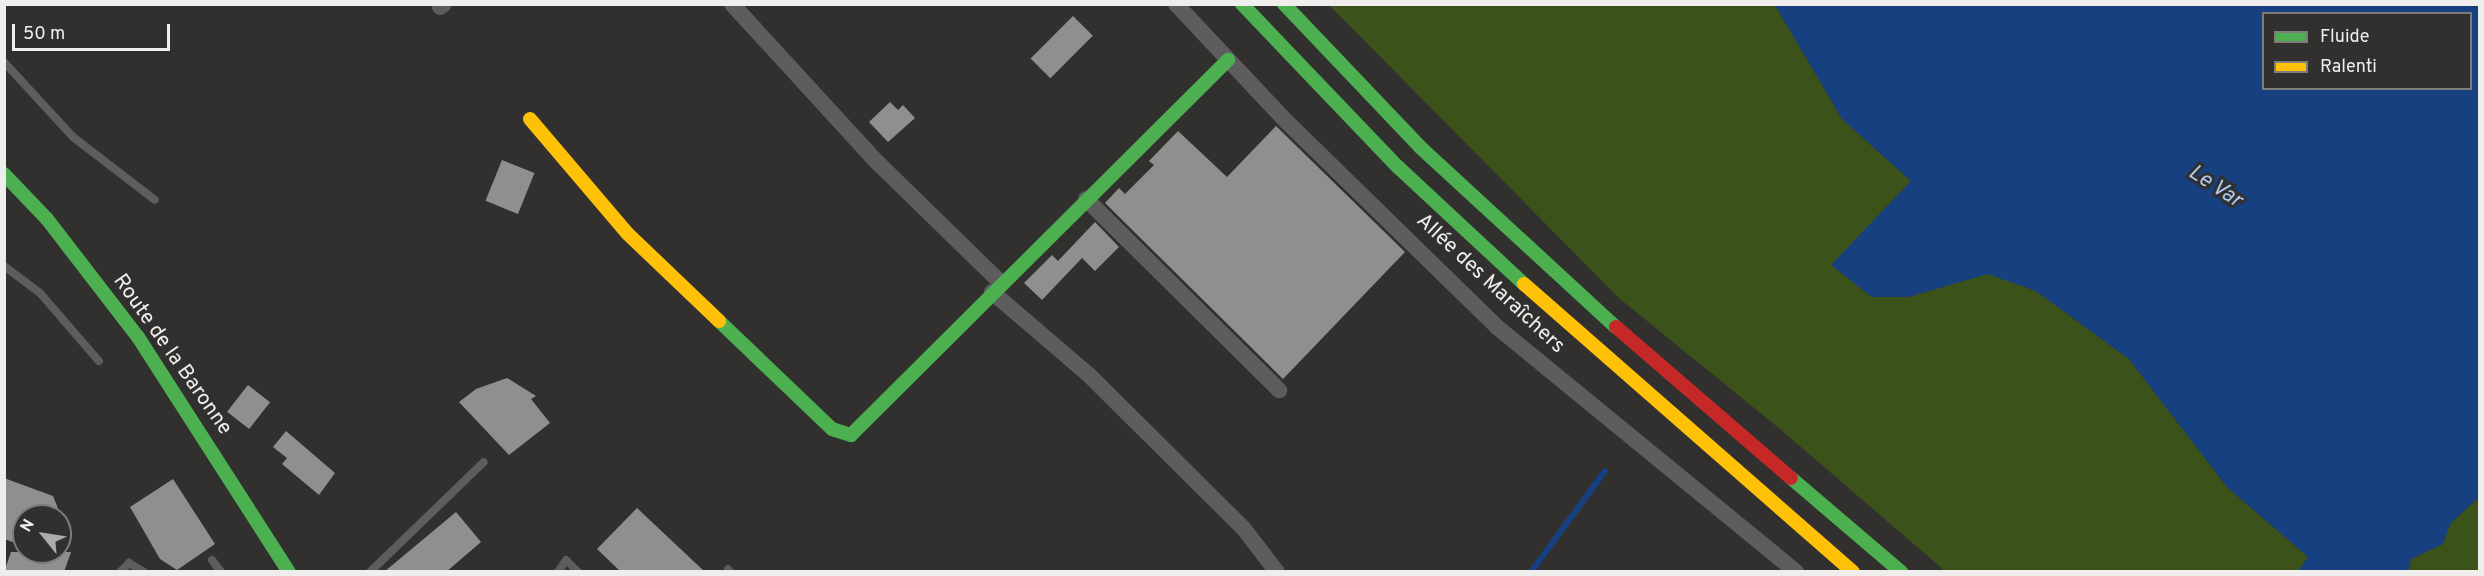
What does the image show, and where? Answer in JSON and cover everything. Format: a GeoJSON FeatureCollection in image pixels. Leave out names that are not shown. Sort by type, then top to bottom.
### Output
{"type":"FeatureCollection","features":[{"type":"Feature","properties":{"kind":"main road"},"geometry":{"type":"LineString","coordinates":[[1242,4],[1398,167],[1577,333],[1853,572]]}},
{"type":"Feature","properties":{"kind":"main road"},"geometry":{"type":"LineString","coordinates":[[1284,4],[1420,147],[1611,323],[1901,572]]}},
{"type":"Feature","properties":{"kind":"main road"},"geometry":{"type":"LineString","coordinates":[[530,119],[628,234],[832,429],[851,435],[997,287],[1228,60]]}},
{"type":"Feature","properties":{"kind":"main road","name":"Route de la Baronne"},"geometry":{"type":"LineString","coordinates":[[4,174],[48,219],[138,337],[289,572]]}},
{"type":"Feature","properties":{"kind":"street"},"geometry":{"type":"LineString","coordinates":[[732,4],[997,287],[1244,529],[1277,572]]}},
{"type":"Feature","properties":{"kind":"street","name":"Allée des Maraîchers"},"geometry":{"type":"LineString","coordinates":[[1176,4],[1228,60],[1497,327],[1796,572]]}},
{"type":"Feature","properties":{"kind":"street"},"geometry":{"type":"LineString","coordinates":[[1086,199],[1280,390]]}},
{"type":"Feature","properties":{"kind":"lane"},"geometry":{"type":"LineString","coordinates":[[4,62],[73,137],[154,200]]}},
{"type":"Feature","properties":{"kind":"lane"},"geometry":{"type":"LineString","coordinates":[[4,266],[40,293],[99,362]]}},
{"type":"Feature","properties":{"kind":"lane"},"geometry":{"type":"LineString","coordinates":[[370,572],[484,462]]}},
{"type":"Feature","properties":{"kind":"lane"},"geometry":{"type":"LineString","coordinates":[[212,560],[221,572]]}},
{"type":"Feature","properties":{"kind":"lane"},"geometry":{"type":"LineString","coordinates":[[558,572],[566,560],[578,572]]}},
{"type":"Feature","properties":{"kind":"lane"},"geometry":{"type":"LineString","coordinates":[[120,572],[129,563],[144,572]]}},
{"type":"Feature","properties":{"kind":"green space"},"geometry":{"type":"Polygon","coordinates":[[[1329,5],[1775,5],[1842,119],[1911,181],[1832,265],[1872,297],[1908,297],[1988,273],[2036,291],[2129,359],[2227,487],[2308,557],[2298,572],[1945,571],[1780,429],[1620,299],[1329,5]]]}},
{"type":"Feature","properties":{"kind":"green space"},"geometry":{"type":"Polygon","coordinates":[[[2479,497],[2479,571],[2408,572],[2411,559],[2443,544],[2450,524],[2479,497]]]}},
{"type":"Feature","properties":{"kind":"water","name":"Le Var"},"geometry":{"type":"Polygon","coordinates":[[[1775,5],[2479,5],[2479,497],[2450,524],[2443,544],[2411,559],[2408,571],[2298,571],[2308,557],[2227,487],[2129,359],[2036,291],[1988,274],[1908,297],[1872,297],[1831,265],[1911,181],[1842,119],[1775,5]]]}},
{"type":"Feature","properties":{"kind":"building"},"geometry":{"type":"Polygon","coordinates":[[[1073,16],[1093,36],[1050,78],[1031,58],[1073,16]]]}},
{"type":"Feature","properties":{"kind":"building"},"geometry":{"type":"Polygon","coordinates":[[[890,102],[898,110],[903,105],[915,118],[888,142],[869,122],[890,102]]]}},
{"type":"Feature","properties":{"kind":"building"},"geometry":{"type":"Polygon","coordinates":[[[1276,126],[1405,252],[1283,379],[1105,203],[1119,188],[1125,194],[1154,165],[1149,161],[1178,131],[1227,177],[1276,126]]]}},
{"type":"Feature","properties":{"kind":"building"},"geometry":{"type":"Polygon","coordinates":[[[502,160],[534,173],[518,214],[486,201],[502,160]]]}},
{"type":"Feature","properties":{"kind":"building"},"geometry":{"type":"Polygon","coordinates":[[[1095,222],[1119,247],[1095,271],[1082,258],[1042,300],[1024,283],[1052,255],[1058,261],[1095,222]]]}},
{"type":"Feature","properties":{"kind":"building"},"geometry":{"type":"Polygon","coordinates":[[[507,378],[536,396],[531,399],[550,423],[509,455],[459,402],[476,389],[507,378]]]}},
{"type":"Feature","properties":{"kind":"building"},"geometry":{"type":"Polygon","coordinates":[[[248,385],[270,402],[249,429],[227,412],[248,385]]]}},
{"type":"Feature","properties":{"kind":"building"},"geometry":{"type":"Polygon","coordinates":[[[286,431],[335,473],[319,495],[282,464],[287,458],[273,447],[286,431]]]}},
{"type":"Feature","properties":{"kind":"building"},"geometry":{"type":"Polygon","coordinates":[[[4,478],[53,496],[56,504],[12,504],[12,542],[4,539],[4,478]]]}},
{"type":"Feature","properties":{"kind":"building"},"geometry":{"type":"Polygon","coordinates":[[[173,479],[215,544],[177,570],[160,559],[130,507],[173,479]]]}},
{"type":"Feature","properties":{"kind":"building"},"geometry":{"type":"Polygon","coordinates":[[[637,508],[705,572],[621,572],[597,549],[637,508]]]}},
{"type":"Feature","properties":{"kind":"building"},"geometry":{"type":"Polygon","coordinates":[[[456,512],[481,542],[446,572],[384,572],[456,512]]]}},
{"type":"Feature","properties":{"kind":"building"},"geometry":{"type":"Polygon","coordinates":[[[11,552],[12,564],[67,564],[64,572],[4,572],[11,552]]]}},
{"type":"Feature","properties":{"kind":"waterway"},"geometry":{"type":"LineString","coordinates":[[1531,572],[1605,471]]}},
{"type":"Feature","properties":{"kind":"traffic: fast"},"geometry":{"type":"LineString","coordinates":[[1242,4],[1398,167],[1524,284]]}},
{"type":"Feature","properties":{"kind":"traffic: fast"},"geometry":{"type":"LineString","coordinates":[[1284,4],[1420,147],[1616,327]]}},
{"type":"Feature","properties":{"kind":"traffic: fast"},"geometry":{"type":"LineString","coordinates":[[719,321],[832,429],[851,435],[1228,60]]}},
{"type":"Feature","properties":{"kind":"traffic: fast"},"geometry":{"type":"LineString","coordinates":[[4,174],[47,219],[138,337],[289,572]]}},
{"type":"Feature","properties":{"kind":"traffic: fast"},"geometry":{"type":"LineString","coordinates":[[1791,478],[1901,572]]}},
{"type":"Feature","properties":{"kind":"traffic: slow"},"geometry":{"type":"LineString","coordinates":[[530,119],[628,234],[719,321]]}},
{"type":"Feature","properties":{"kind":"traffic: slow"},"geometry":{"type":"LineString","coordinates":[[1524,284],[1853,572]]}},
{"type":"Feature","properties":{"kind":"traffic: jam"},"geometry":{"type":"LineString","coordinates":[[1616,327],[1791,478]]}}]}
